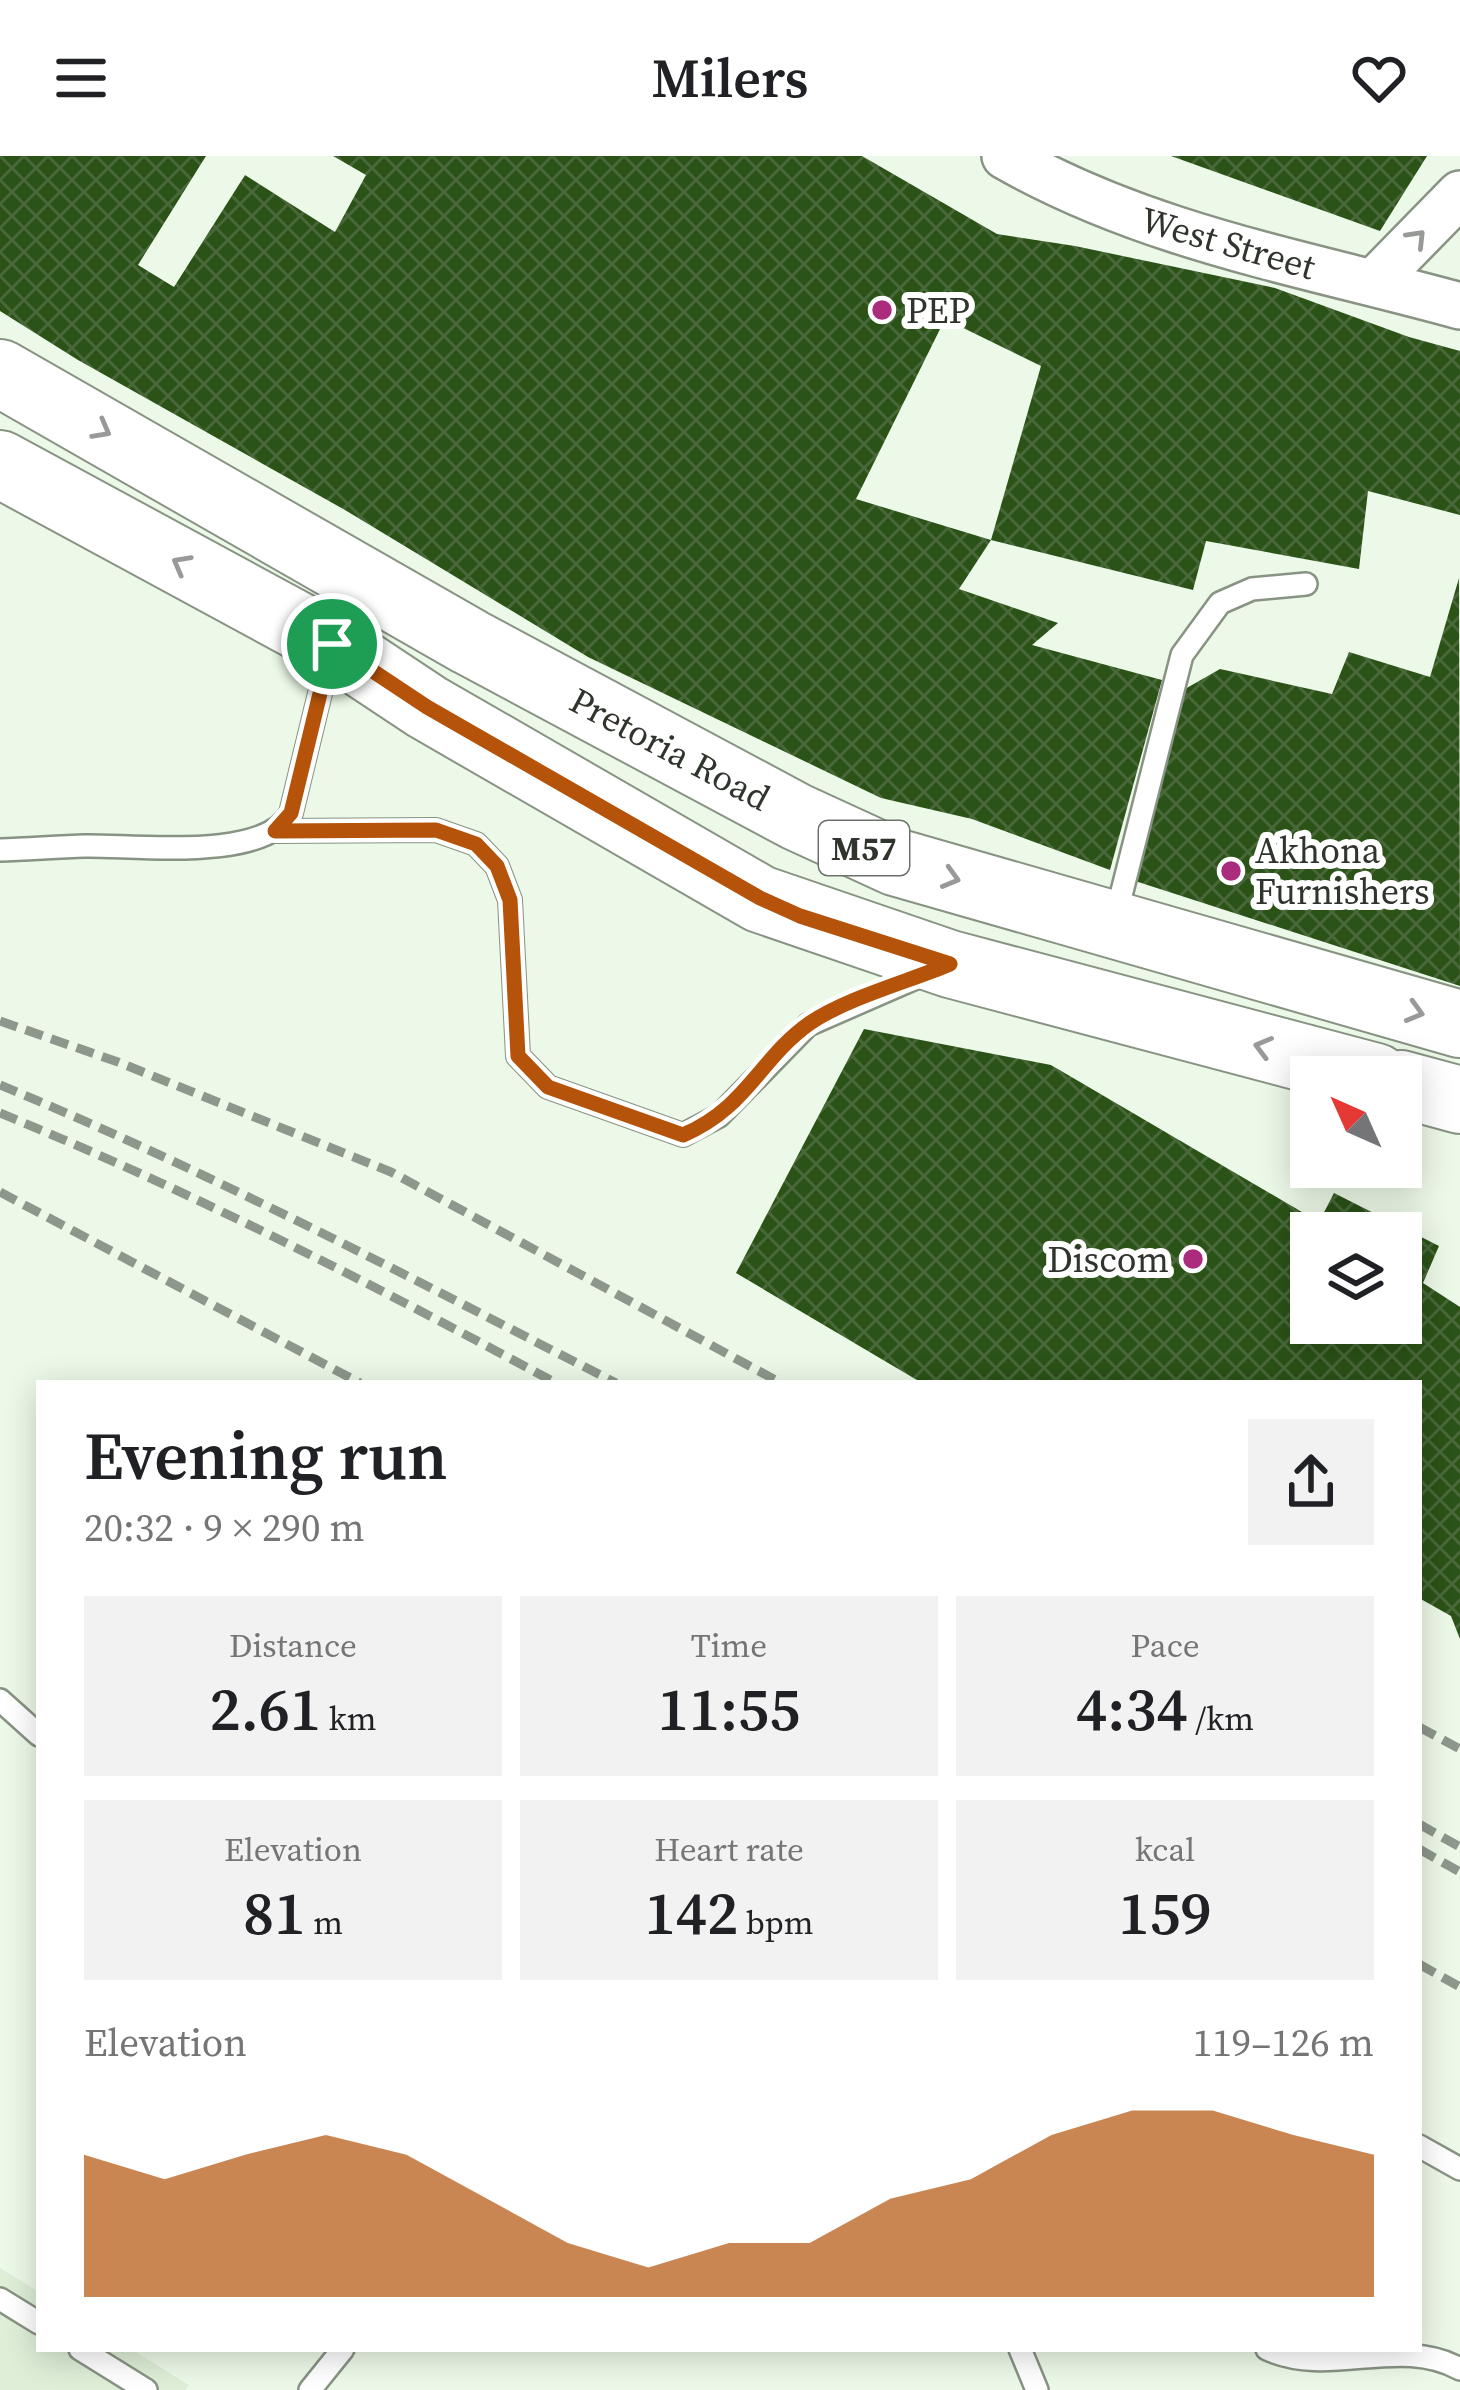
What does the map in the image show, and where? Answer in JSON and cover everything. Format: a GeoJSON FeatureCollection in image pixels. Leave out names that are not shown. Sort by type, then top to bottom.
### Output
{"type":"FeatureCollection","features":[{"type":"Feature","properties":{"kind":"main road","name":"Pretoria Road"},"geometry":{"type":"LineString","coordinates":[[0,373],[369,580],[470,642],[797,817],[896,862],[1460,1024]]}},
{"type":"Feature","properties":{"kind":"main road","name":"M57"},"geometry":{"type":"LineString","coordinates":[[0,464],[332,644],[427,707],[760,898],[800,916],[950,964],[1297,1056]]}},
{"type":"Feature","properties":{"kind":"main road"},"geometry":{"type":"LineString","coordinates":[[1422,1090],[1460,1100]]}},
{"type":"Feature","properties":{"kind":"street","name":"West Street"},"geometry":{"type":"LineString","coordinates":[[1005,156],[1058,186],[1143,221],[1242,252],[1460,306]]}},
{"type":"Feature","properties":{"kind":"street"},"geometry":{"type":"LineString","coordinates":[[1374,283],[1460,194]]}},
{"type":"Feature","properties":{"kind":"lane"},"geometry":{"type":"LineString","coordinates":[[275,831],[291,813],[332,644],[369,580]]}},
{"type":"Feature","properties":{"kind":"lane"},"geometry":{"type":"LineString","coordinates":[[1113,925],[1182,655],[1220,603],[1252,589],[1306,584]]}},
{"type":"Feature","properties":{"kind":"lane"},"geometry":{"type":"LineString","coordinates":[[0,850],[219,846],[275,831],[436,830],[476,844],[497,866],[510,900],[518,1056],[548,1087],[683,1135],[732,1105],[808,1024],[950,964]]}},
{"type":"Feature","properties":{"kind":"lane"},"geometry":{"type":"LineString","coordinates":[[0,1700],[36,1732]]}},
{"type":"Feature","properties":{"kind":"lane"},"geometry":{"type":"LineString","coordinates":[[1422,2148],[1460,2169]]}},
{"type":"Feature","properties":{"kind":"lane"},"geometry":{"type":"LineString","coordinates":[[0,2299],[36,2322]]}},
{"type":"Feature","properties":{"kind":"lane"},"geometry":{"type":"LineString","coordinates":[[85,2352],[146,2390]]}},
{"type":"Feature","properties":{"kind":"lane"},"geometry":{"type":"LineString","coordinates":[[310,2390],[341,2352]]}},
{"type":"Feature","properties":{"kind":"lane"},"geometry":{"type":"LineString","coordinates":[[1021,2352],[1037,2390]]}},
{"type":"Feature","properties":{"kind":"lane"},"geometry":{"type":"LineString","coordinates":[[1280,2352],[1321,2362],[1415,2354],[1460,2369]]}},
{"type":"Feature","properties":{"kind":"shaded area"},"geometry":{"type":"Polygon","coordinates":[[[0,2268],[36,2290],[36,2352],[136,2352],[189,2385],[185,2390],[0,2390],[0,2268]]]}},
{"type":"Feature","properties":{"kind":"building"},"geometry":{"type":"Polygon","coordinates":[[[0,156],[206,156],[138,265],[174,287],[245,175],[335,232],[366,175],[333,156],[862,156],[997,234],[1275,288],[1460,351],[1460,515],[1368,491],[1359,569],[1206,541],[1193,590],[991,540],[959,589],[1058,623],[1032,645],[1162,680],[1110,870],[972,819],[881,798],[588,657],[0,311],[0,156]],[[945,319],[856,499],[991,540],[1041,366],[945,319]]]}},
{"type":"Feature","properties":{"kind":"building"},"geometry":{"type":"Polygon","coordinates":[[[1171,156],[1427,156],[1380,231],[1171,156]]]}},
{"type":"Feature","properties":{"kind":"building"},"geometry":{"type":"Polygon","coordinates":[[[1459,578],[1460,986],[1132,880],[1185,689],[1220,669],[1332,694],[1349,652],[1430,677],[1459,578]]]}},
{"type":"Feature","properties":{"kind":"building"},"geometry":{"type":"Polygon","coordinates":[[[864,1029],[1051,1065],[1302,1212],[1290,1212],[1290,1344],[1422,1344],[1422,1237],[1439,1246],[1423,1283],[1460,1307],[1460,1639],[1451,1616],[1422,1600],[1422,1380],[917,1380],[736,1273],[864,1029]]]}},
{"type":"Feature","properties":{"kind":"building"},"geometry":{"type":"Polygon","coordinates":[[[1334,1193],[1372,1212],[1324,1212],[1334,1193]]]}},
{"type":"Feature","properties":{"kind":"railway"},"geometry":{"type":"LineString","coordinates":[[0,1021],[118,1062],[391,1172],[775,1380]]}},
{"type":"Feature","properties":{"kind":"railway"},"geometry":{"type":"LineString","coordinates":[[0,1085],[234,1190],[610,1380]]}},
{"type":"Feature","properties":{"kind":"railway"},"geometry":{"type":"LineString","coordinates":[[0,1113],[281,1240],[550,1380]]}},
{"type":"Feature","properties":{"kind":"railway"},"geometry":{"type":"LineString","coordinates":[[0,1192],[354,1380]]}},
{"type":"Feature","properties":{"kind":"railway"},"geometry":{"type":"LineString","coordinates":[[1422,1729],[1460,1749]]}},
{"type":"Feature","properties":{"kind":"railway"},"geometry":{"type":"LineString","coordinates":[[1422,1826],[1460,1847]]}},
{"type":"Feature","properties":{"kind":"railway"},"geometry":{"type":"LineString","coordinates":[[1422,1851],[1460,1872]]}},
{"type":"Feature","properties":{"kind":"railway"},"geometry":{"type":"LineString","coordinates":[[1422,1966],[1460,1987]]}},
{"type":"Feature","properties":{"kind":"place","name":"PEP"},"geometry":{"type":"Point","coordinates":[882,310]}},
{"type":"Feature","properties":{"kind":"place","name":"Akhona Furnishers"},"geometry":{"type":"Point","coordinates":[1231,871]}},
{"type":"Feature","properties":{"kind":"place","name":"Discom"},"geometry":{"type":"Point","coordinates":[1193,1259]}},
{"type":"Feature","properties":{"kind":"route"},"geometry":{"type":"LineString","coordinates":[[332,644],[427,707],[760,898],[800,916],[950,964],[808,1024],[745,1093],[719,1116],[683,1135],[548,1087],[518,1056],[510,900],[497,866],[476,844],[436,830],[275,831],[291,813],[332,644]]}}]}
